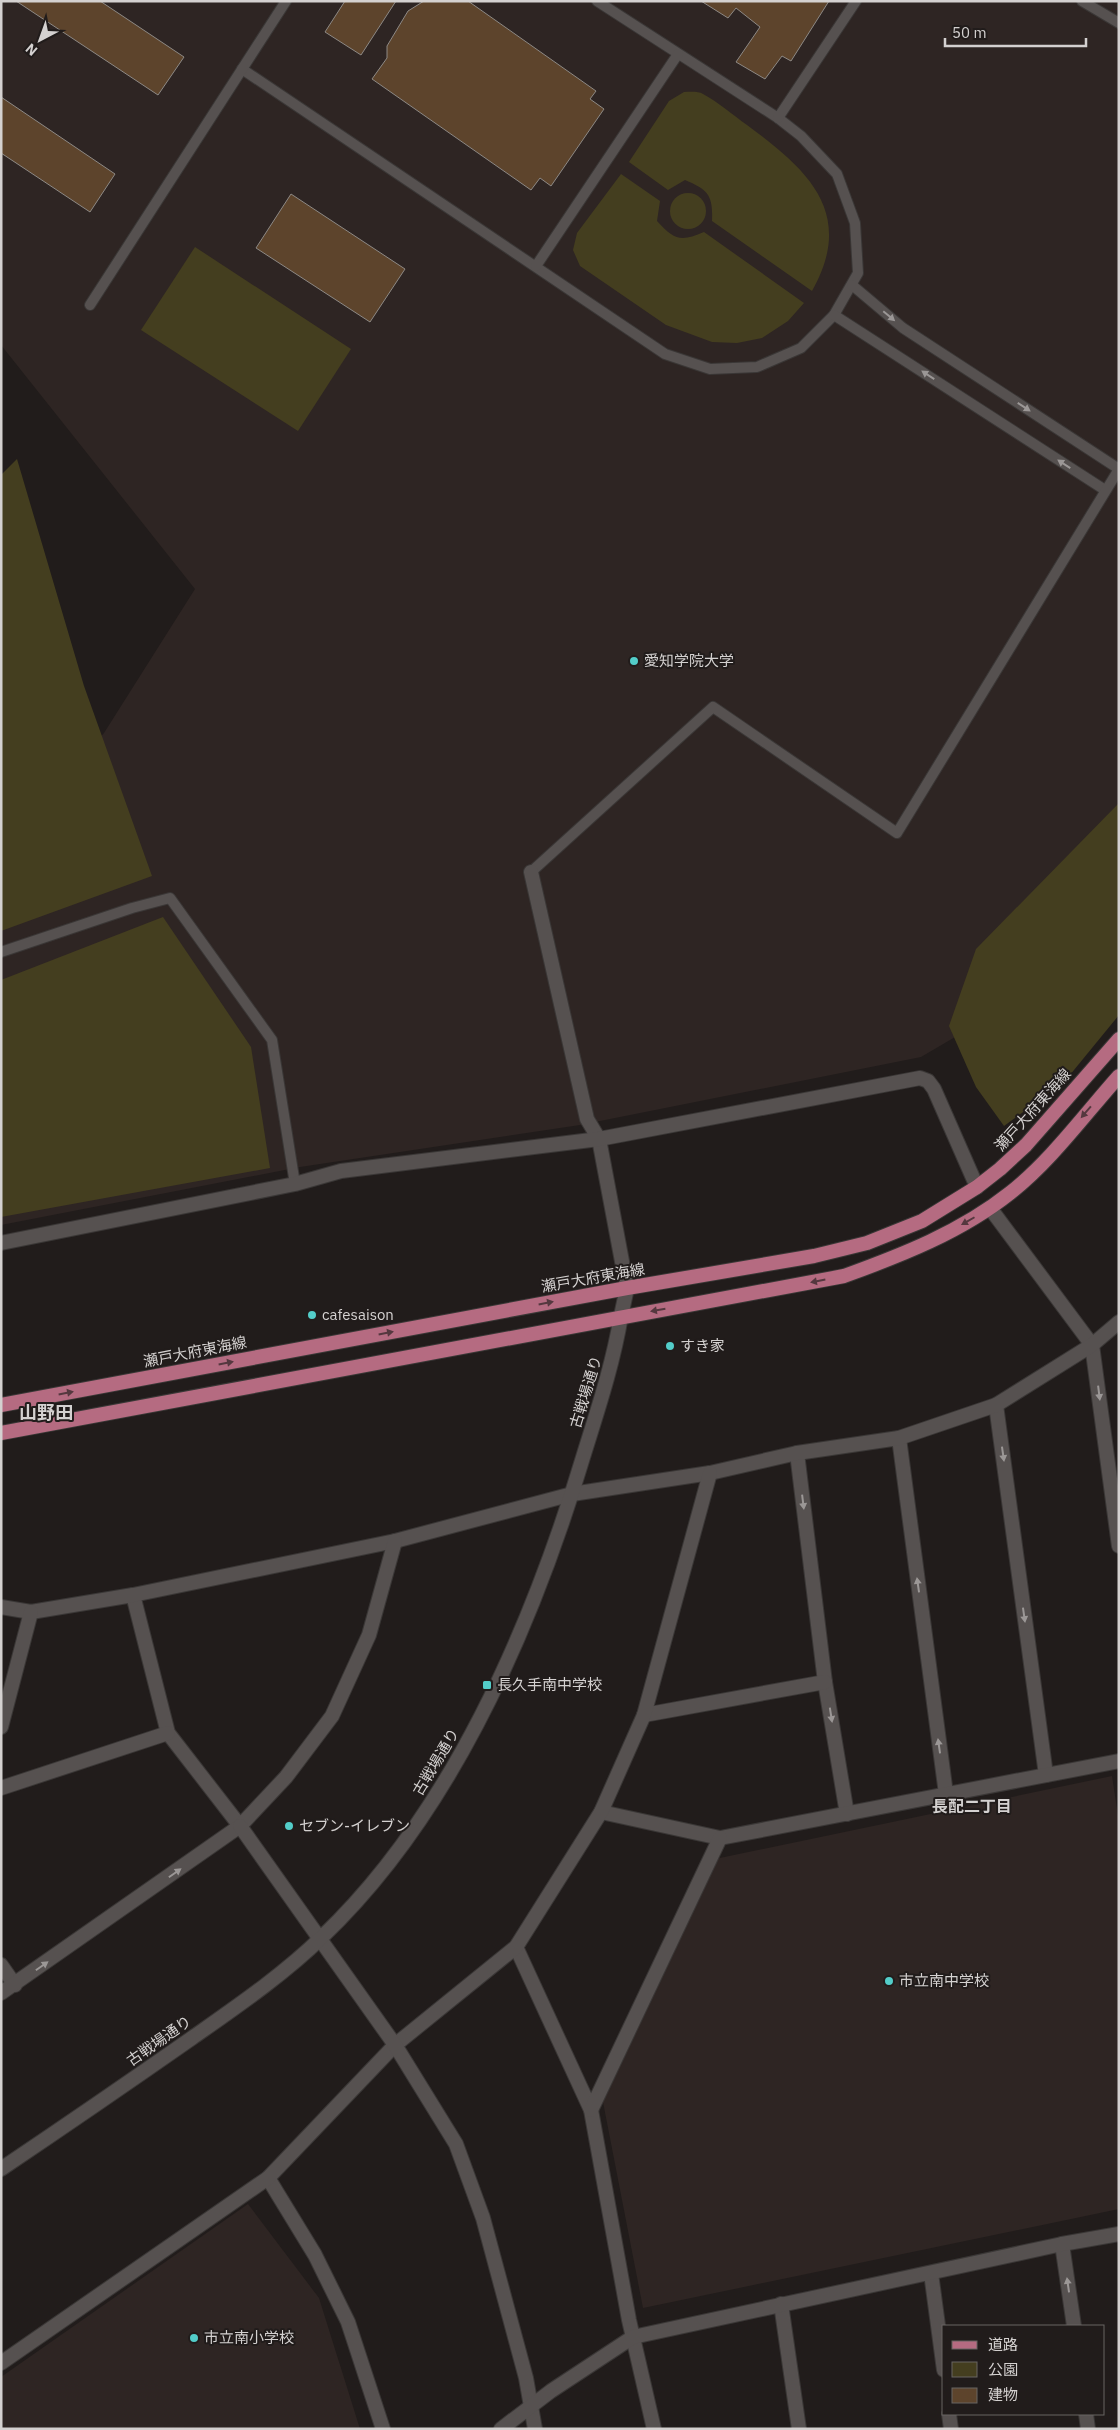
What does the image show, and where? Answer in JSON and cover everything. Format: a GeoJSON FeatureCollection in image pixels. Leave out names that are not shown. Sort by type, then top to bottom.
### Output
{"type":"FeatureCollection","features":[{"type":"Feature","properties":{"kind":"main road","name":"瀬戸大府東海線"},"geometry":{"type":"LineString","coordinates":[[1,1405],[848,1248],[922,1221],[977,1187],[1026,1145],[1119,1039]]}},
{"type":"Feature","properties":{"kind":"main road"},"geometry":{"type":"LineString","coordinates":[[1,1433],[621,1316],[844,1276],[908,1253],[990,1208],[1012,1192],[1040,1165],[1119,1076]]}},
{"type":"Feature","properties":{"kind":"street"},"geometry":{"type":"LineString","coordinates":[[531,872],[587,1119],[599,1139],[627,1288]]}},
{"type":"Feature","properties":{"kind":"street"},"geometry":{"type":"LineString","coordinates":[[1,1243],[295,1184],[341,1171],[599,1139],[920,1078],[928,1081],[934,1089],[977,1187]]}},
{"type":"Feature","properties":{"kind":"street"},"geometry":{"type":"LineString","coordinates":[[990,1208],[1092,1345],[1119,1546]]}},
{"type":"Feature","properties":{"kind":"street","name":"古戦場通り"},"geometry":{"type":"LineString","coordinates":[[1,2169],[218,2019],[292,1964],[321,1939],[370,1889],[447,1780],[500,1677],[551,1557],[572,1494],[616,1350],[627,1288]]}},
{"type":"Feature","properties":{"kind":"street"},"geometry":{"type":"LineString","coordinates":[[1,1607],[31,1612],[133,1595],[395,1541],[572,1494],[710,1473],[797,1453],[899,1438],[996,1405],[1092,1345],[1119,1322]]}},
{"type":"Feature","properties":{"kind":"street"},"geometry":{"type":"LineString","coordinates":[[996,1405],[1046,1775]]}},
{"type":"Feature","properties":{"kind":"street"},"geometry":{"type":"LineString","coordinates":[[899,1438],[946,1794]]}},
{"type":"Feature","properties":{"kind":"street"},"geometry":{"type":"LineString","coordinates":[[797,1453],[825,1682],[847,1814]]}},
{"type":"Feature","properties":{"kind":"street"},"geometry":{"type":"LineString","coordinates":[[1,2363],[268,2178],[396,2045],[516,1947],[601,1812],[644,1716],[710,1473]]}},
{"type":"Feature","properties":{"kind":"street"},"geometry":{"type":"LineString","coordinates":[[1,1993],[240,1826],[286,1777],[332,1716],[369,1635],[395,1541]]}},
{"type":"Feature","properties":{"kind":"street"},"geometry":{"type":"LineString","coordinates":[[133,1595],[168,1733],[240,1826],[396,2045],[460,2153],[483,2218],[526,2378],[535,2429]]}},
{"type":"Feature","properties":{"kind":"street"},"geometry":{"type":"LineString","coordinates":[[1,1727],[5,1698],[31,1612]]}},
{"type":"Feature","properties":{"kind":"street"},"geometry":{"type":"LineString","coordinates":[[644,1716],[825,1682]]}},
{"type":"Feature","properties":{"kind":"street"},"geometry":{"type":"LineString","coordinates":[[1,1788],[168,1733]]}},
{"type":"Feature","properties":{"kind":"street"},"geometry":{"type":"LineString","coordinates":[[601,1812],[720,1838],[1119,1761]]}},
{"type":"Feature","properties":{"kind":"street"},"geometry":{"type":"LineString","coordinates":[[591,2110],[720,1838]]}},
{"type":"Feature","properties":{"kind":"street"},"geometry":{"type":"LineString","coordinates":[[516,1947],[591,2110],[633,2337],[654,2429]]}},
{"type":"Feature","properties":{"kind":"street"},"geometry":{"type":"LineString","coordinates":[[1,1965],[14,1985]]}},
{"type":"Feature","properties":{"kind":"street"},"geometry":{"type":"LineString","coordinates":[[268,2178],[315,2255],[348,2322],[383,2429]]}},
{"type":"Feature","properties":{"kind":"street"},"geometry":{"type":"LineString","coordinates":[[501,2429],[551,2391],[633,2337],[781,2304],[802,2302],[1062,2244],[1119,2234]]}},
{"type":"Feature","properties":{"kind":"street"},"geometry":{"type":"LineString","coordinates":[[1062,2244],[1074,2325]]}},
{"type":"Feature","properties":{"kind":"street"},"geometry":{"type":"LineString","coordinates":[[931,2273],[942,2355]]}},
{"type":"Feature","properties":{"kind":"street"},"geometry":{"type":"LineString","coordinates":[[781,2304],[799,2429]]}},
{"type":"Feature","properties":{"kind":"street"},"geometry":{"type":"LineString","coordinates":[[950,2415],[952,2429]]}},
{"type":"Feature","properties":{"kind":"street"},"geometry":{"type":"LineString","coordinates":[[1086,2415],[1088,2429]]}},
{"type":"Feature","properties":{"kind":"lane"},"geometry":{"type":"LineString","coordinates":[[90,305],[286,1]]}},
{"type":"Feature","properties":{"kind":"lane"},"geometry":{"type":"LineString","coordinates":[[242,69],[665,354],[710,369],[757,367],[801,348],[834,314],[858,274],[855,223],[837,174],[801,136],[778,118],[598,1]]}},
{"type":"Feature","properties":{"kind":"lane"},"geometry":{"type":"LineString","coordinates":[[778,118],[856,1]]}},
{"type":"Feature","properties":{"kind":"lane"},"geometry":{"type":"LineString","coordinates":[[1082,1],[1119,24]]}},
{"type":"Feature","properties":{"kind":"lane"},"geometry":{"type":"LineString","coordinates":[[536,266],[678,54]]}},
{"type":"Feature","properties":{"kind":"lane"},"geometry":{"type":"LineString","coordinates":[[531,872],[713,707],[897,833],[1119,469],[903,328],[852,285]]}},
{"type":"Feature","properties":{"kind":"lane"},"geometry":{"type":"LineString","coordinates":[[834,314],[1105,490]]}},
{"type":"Feature","properties":{"kind":"lane"},"geometry":{"type":"LineString","coordinates":[[1,952],[132,908],[170,898],[272,1040],[295,1184]]}},
{"type":"Feature","properties":{"kind":"shaded area","name":"愛知学院大学"},"geometry":{"type":"Polygon","coordinates":[[[1,1],[1119,1],[1119,941],[921,1057],[580,1125],[300,1167],[1,1225],[1,852],[104,733],[195,589],[1,345],[1,1]]]}},
{"type":"Feature","properties":{"kind":"shaded area","name":"市立南中学校"},"geometry":{"type":"Polygon","coordinates":[[[1112,1776],[1119,1822],[1119,2209],[643,2308],[603,2102],[715,1859],[1112,1776]]]}},
{"type":"Feature","properties":{"kind":"shaded area","name":"市立南小学校"},"geometry":{"type":"Polygon","coordinates":[[[248,2204],[319,2298],[360,2429],[1,2429],[1,2377],[248,2204]]]}},
{"type":"Feature","properties":{"kind":"green space"},"geometry":{"type":"Polygon","coordinates":[[[684,92],[699,92],[709,97],[769,142],[806,177],[819,196],[827,216],[829,238],[824,263],[812,291],[712,221],[712,205],[708,195],[699,187],[685,180],[668,190],[629,162],[669,101],[684,92]]]}},
{"type":"Feature","properties":{"kind":"green space"},"geometry":{"type":"Polygon","coordinates":[[[621,174],[660,201],[657,221],[668,232],[684,238],[704,232],[804,303],[788,321],[762,338],[737,343],[712,342],[666,325],[580,266],[573,250],[577,233],[621,174]]]}},
{"type":"Feature","properties":{"kind":"green space"},"geometry":{"type":"Polygon","coordinates":[[[688,193],[700,199],[706,211],[700,223],[688,229],[676,223],[670,211],[676,199],[688,193]]]}},
{"type":"Feature","properties":{"kind":"green space"},"geometry":{"type":"Polygon","coordinates":[[[195,247],[351,349],[298,431],[141,330],[195,247]]]}},
{"type":"Feature","properties":{"kind":"green space"},"geometry":{"type":"Polygon","coordinates":[[[17,459],[84,686],[152,876],[1,931],[1,475],[17,459]]]}},
{"type":"Feature","properties":{"kind":"green space"},"geometry":{"type":"Polygon","coordinates":[[[1119,803],[1119,1015],[1065,1081],[1004,1126],[976,1087],[949,1026],[976,949],[1119,803]]]}},
{"type":"Feature","properties":{"kind":"green space"},"geometry":{"type":"Polygon","coordinates":[[[163,917],[251,1047],[270,1168],[1,1217],[1,980],[163,917]]]}},
{"type":"Feature","properties":{"kind":"building"},"geometry":{"type":"Polygon","coordinates":[[[16,1],[100,1],[184,57],[158,95],[16,1]]]}},
{"type":"Feature","properties":{"kind":"building"},"geometry":{"type":"Polygon","coordinates":[[[345,1],[396,1],[361,55],[325,32],[345,1]]]}},
{"type":"Feature","properties":{"kind":"building"},"geometry":{"type":"Polygon","coordinates":[[[424,1],[468,1],[596,91],[590,99],[604,109],[551,186],[540,178],[531,190],[372,79],[387,58],[387,46],[408,11],[424,1]]]}},
{"type":"Feature","properties":{"kind":"building"},"geometry":{"type":"Polygon","coordinates":[[[701,1],[829,1],[791,61],[782,56],[765,79],[736,62],[760,27],[736,8],[728,18],[701,1]]]}},
{"type":"Feature","properties":{"kind":"building"},"geometry":{"type":"Polygon","coordinates":[[[1,97],[115,174],[90,212],[1,153],[1,97]]]}},
{"type":"Feature","properties":{"kind":"building"},"geometry":{"type":"Polygon","coordinates":[[[291,194],[405,269],[370,322],[256,248],[291,194]]]}},
{"type":"Feature","properties":{"kind":"place","name":"愛知学院大学"},"geometry":{"type":"Point","coordinates":[634,661]}},
{"type":"Feature","properties":{"kind":"place","name":"cafesaison"},"geometry":{"type":"Point","coordinates":[312,1315]}},
{"type":"Feature","properties":{"kind":"place","name":"すき家"},"geometry":{"type":"Point","coordinates":[670,1346]}},
{"type":"Feature","properties":{"kind":"place","name":"長久手南中学校"},"geometry":{"type":"Point","coordinates":[487,1685]}},
{"type":"Feature","properties":{"kind":"place","name":"セブン-イレブン"},"geometry":{"type":"Point","coordinates":[289,1826]}},
{"type":"Feature","properties":{"kind":"place","name":"市立南中学校"},"geometry":{"type":"Point","coordinates":[889,1981]}},
{"type":"Feature","properties":{"kind":"place","name":"市立南小学校"},"geometry":{"type":"Point","coordinates":[194,2338]}},
{"type":"Feature","properties":{"kind":"district","name":"山野田"},"geometry":{"type":"Point","coordinates":[46,1413]}},
{"type":"Feature","properties":{"kind":"district","name":"長配二丁目"},"geometry":{"type":"Point","coordinates":[972,1806]}}]}
